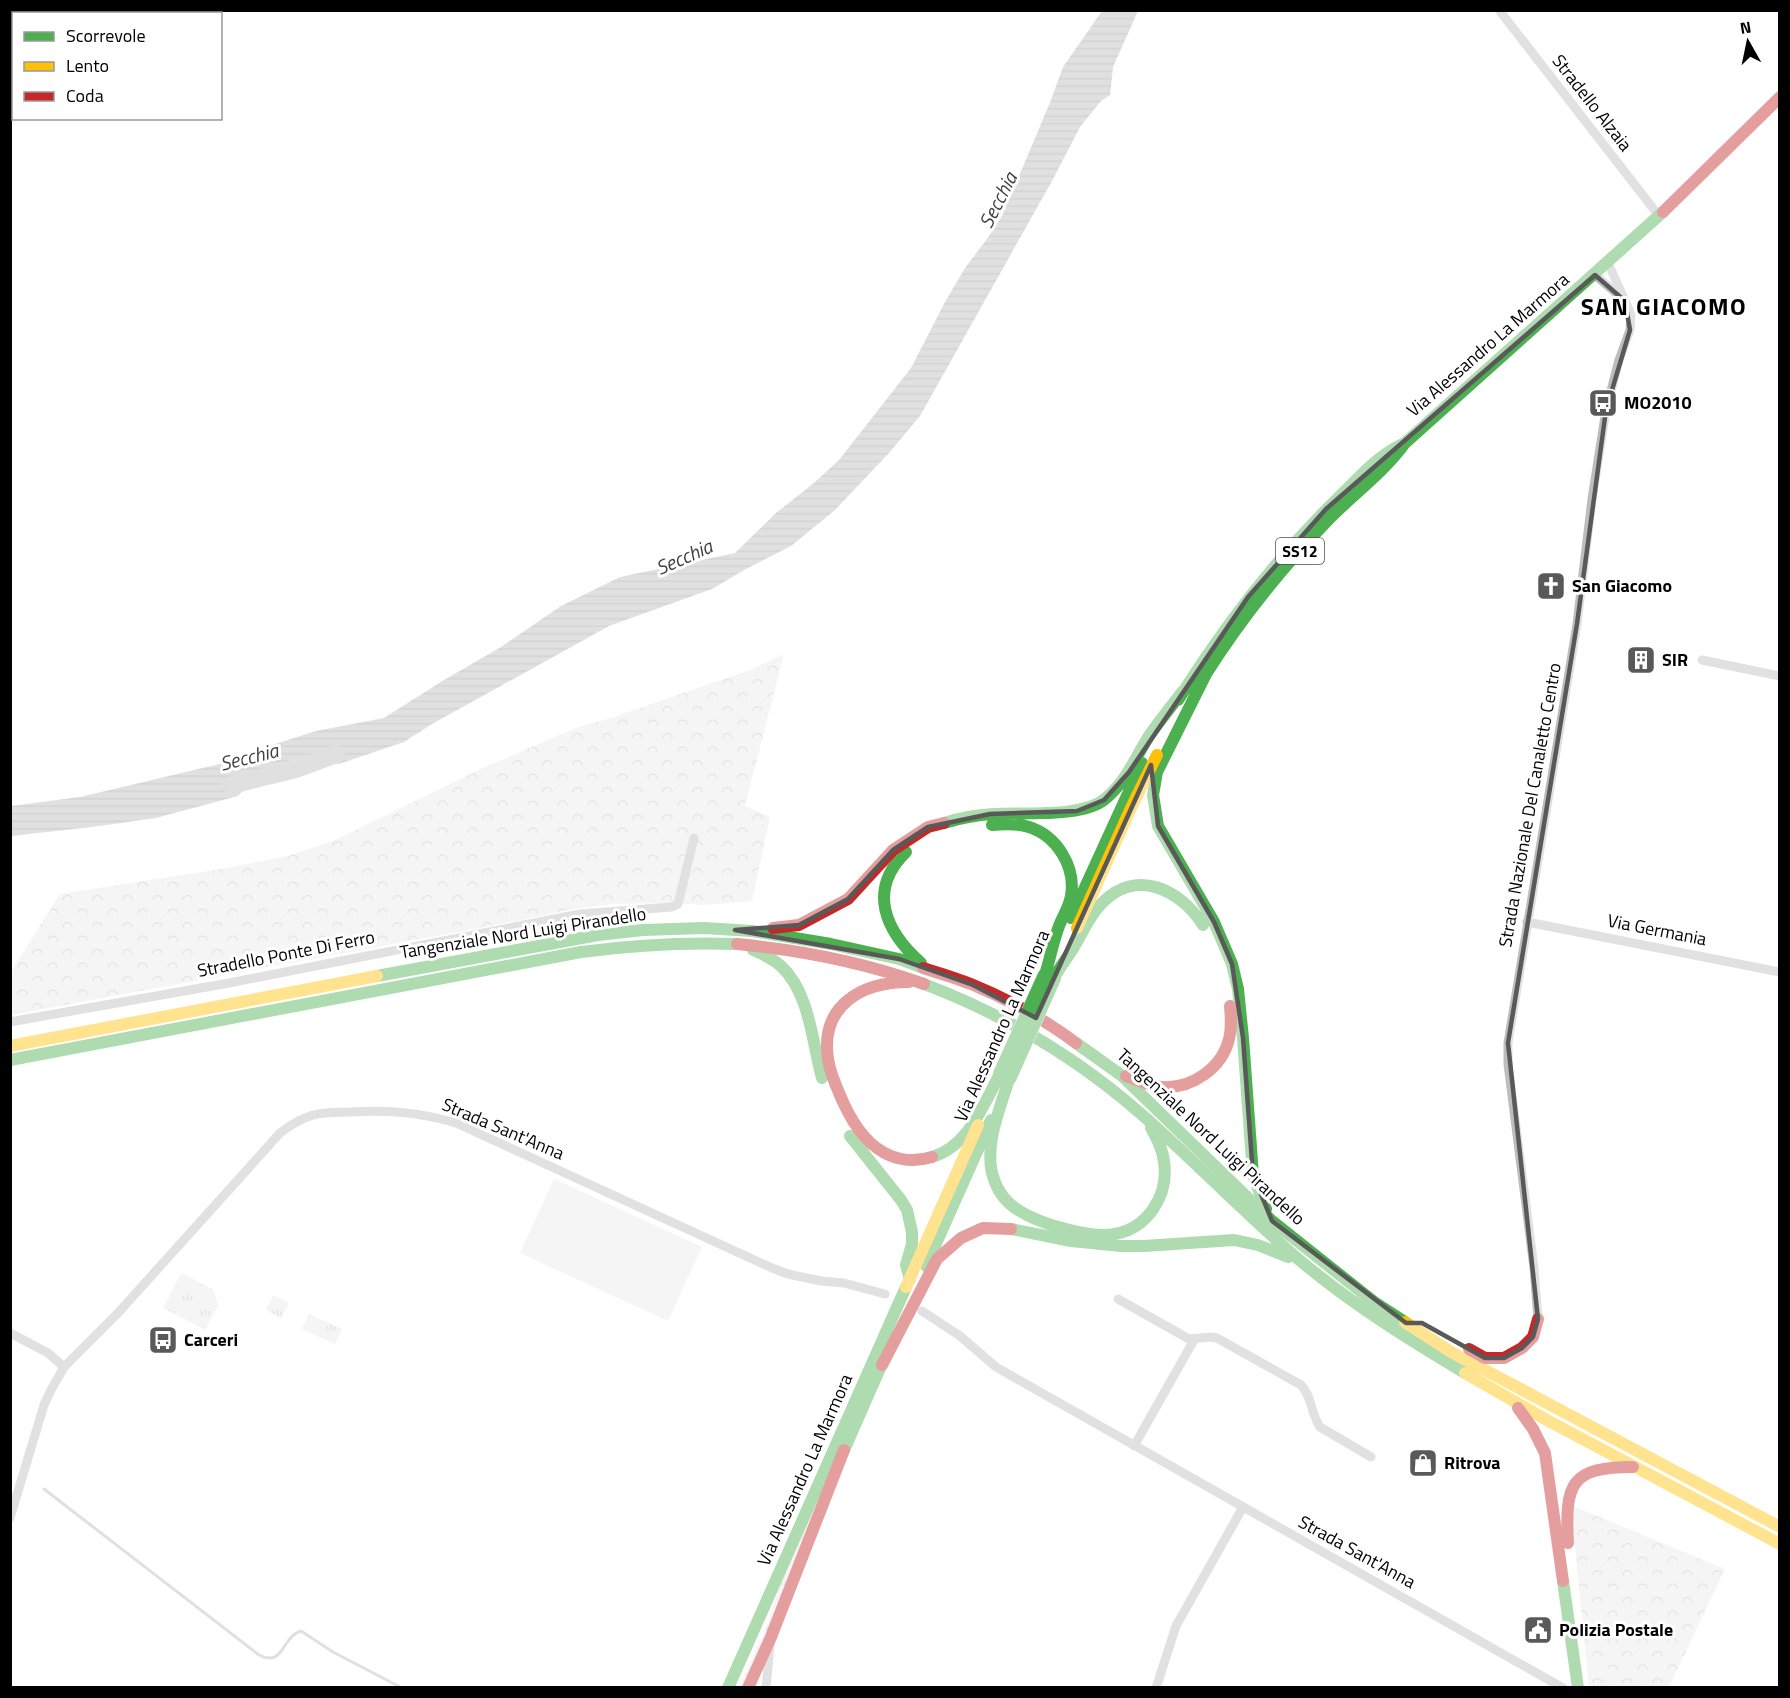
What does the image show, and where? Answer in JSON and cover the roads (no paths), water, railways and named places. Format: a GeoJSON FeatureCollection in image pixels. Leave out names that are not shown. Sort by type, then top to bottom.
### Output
{"type":"FeatureCollection","features":[{"type":"Feature","properties":{"kind":"main road","name":"Via Alessandro La Marmora"},"geometry":{"type":"LineString","coordinates":[[1049,977],[1148,771],[1208,670],[1257,601],[1332,516],[1394,459],[1405,443],[1659,216],[1779,97]]}},
{"type":"Feature","properties":{"kind":"main road","name":"Via Alessandro La Marmora"},"geometry":{"type":"LineString","coordinates":[[728,1688],[910,1280],[1049,977],[1139,769],[1160,728],[1216,641],[1282,556],[1326,509],[1387,451],[1405,443]]}},
{"type":"Feature","properties":{"kind":"main road"},"geometry":{"type":"LineString","coordinates":[[1208,670],[1157,772],[1153,795],[1155,813],[1158,826],[1214,922],[1232,964],[1238,989],[1243,1038],[1253,1175],[1258,1193],[1272,1221]]}},
{"type":"Feature","properties":{"kind":"main road"},"geometry":{"type":"LineString","coordinates":[[736,937],[799,925],[848,899],[893,850],[928,827],[990,814],[1077,811],[1092,807],[1104,800],[1129,772],[1149,736],[1182,692]]}},
{"type":"Feature","properties":{"kind":"main road"},"geometry":{"type":"LineString","coordinates":[[929,969],[904,949],[886,919],[884,902],[887,882],[893,866],[907,851],[924,840],[972,827],[1004,824],[1028,827],[1047,837],[1067,861],[1071,896],[1058,930],[1049,977]]}},
{"type":"Feature","properties":{"kind":"main road"},"geometry":{"type":"LineString","coordinates":[[1049,977],[1094,910],[1104,899],[1118,891],[1136,886],[1152,886],[1176,894],[1193,908],[1211,938],[1227,990],[1231,1026],[1223,1054],[1212,1068],[1197,1080],[1180,1086],[1162,1087],[1121,1075]]}},
{"type":"Feature","properties":{"kind":"main road","name":"Tangenziale Nord Luigi Pirandello"},"geometry":{"type":"LineString","coordinates":[[10,1046],[598,935],[673,929],[736,937],[831,944],[899,959],[973,985],[1006,1001],[1058,1030],[1121,1075],[1272,1221],[1374,1302],[1406,1323],[1451,1352],[1779,1527]]}},
{"type":"Feature","properties":{"kind":"main road"},"geometry":{"type":"LineString","coordinates":[[736,937],[768,956],[784,969],[798,988],[819,1069],[834,1112],[907,1210],[912,1232],[912,1244],[906,1265],[910,1280]]}},
{"type":"Feature","properties":{"kind":"main road","name":"Tangenziale Nord Luigi Pirandello"},"geometry":{"type":"LineString","coordinates":[[10,1060],[598,950],[645,944],[736,937],[828,956],[918,982],[978,1006],[1050,1044],[1140,1113],[1300,1262],[1358,1305],[1429,1352],[1540,1417],[1638,1467],[1779,1544]]}},
{"type":"Feature","properties":{"kind":"main road"},"geometry":{"type":"LineString","coordinates":[[918,982],[888,983],[866,988],[835,1013],[828,1032],[827,1052],[835,1087],[855,1126],[867,1141],[882,1153],[909,1161],[923,1160],[948,1151],[960,1141],[1004,1077]]}},
{"type":"Feature","properties":{"kind":"main road","name":"Via Alessandro La Marmora"},"geometry":{"type":"LineString","coordinates":[[748,1688],[771,1637],[843,1453],[1004,1077]]}},
{"type":"Feature","properties":{"kind":"main road"},"geometry":{"type":"LineString","coordinates":[[1004,1077],[990,1148],[990,1164],[998,1190],[1011,1206],[1035,1219],[1070,1229],[1103,1235],[1126,1230],[1137,1225],[1156,1207],[1163,1192],[1166,1168],[1155,1135],[1140,1113]]}},
{"type":"Feature","properties":{"kind":"main road"},"geometry":{"type":"LineString","coordinates":[[882,1365],[938,1259],[961,1238],[983,1228],[999,1227],[1071,1241],[1121,1246],[1240,1240],[1253,1242],[1300,1262]]}},
{"type":"Feature","properties":{"kind":"main road"},"geometry":{"type":"LineString","coordinates":[[1406,1323],[1422,1323],[1485,1358],[1504,1358],[1522,1348],[1533,1337],[1538,1319]]}},
{"type":"Feature","properties":{"kind":"main road"},"geometry":{"type":"LineString","coordinates":[[1509,1398],[1530,1422],[1539,1436],[1545,1453],[1578,1688]]}},
{"type":"Feature","properties":{"kind":"main road"},"geometry":{"type":"LineString","coordinates":[[1578,1688],[1567,1519],[1569,1500],[1574,1485],[1581,1476],[1592,1470],[1604,1467],[1638,1467]]}},
{"type":"Feature","properties":{"kind":"street","name":"Stradello Alzaia"},"geometry":{"type":"LineString","coordinates":[[1499,10],[1659,216]]}},
{"type":"Feature","properties":{"kind":"street","name":"Strada Nazionale Del Canaletto Centro"},"geometry":{"type":"LineString","coordinates":[[1538,1319],[1534,1268],[1507,1053],[1577,624],[1592,499],[1606,410],[1619,360],[1630,330],[1631,314],[1608,263]]}},
{"type":"Feature","properties":{"kind":"street"},"geometry":{"type":"LineString","coordinates":[[1595,275],[1625,301]]}},
{"type":"Feature","properties":{"kind":"street"},"geometry":{"type":"LineString","coordinates":[[1702,660],[1779,676]]}},
{"type":"Feature","properties":{"kind":"street","name":"Stradello Ponte Di Ferro"},"geometry":{"type":"LineString","coordinates":[[10,1022],[230,983],[580,914],[672,907],[678,904],[694,838]]}},
{"type":"Feature","properties":{"kind":"street","name":"Via Germania"},"geometry":{"type":"LineString","coordinates":[[1527,922],[1779,972]]}},
{"type":"Feature","properties":{"kind":"street","name":"Strada Sant'Anna"},"geometry":{"type":"LineString","coordinates":[[10,1518],[44,1405],[64,1367],[118,1313],[280,1133],[299,1120],[312,1115],[369,1111],[407,1112],[456,1123],[772,1268],[788,1274],[844,1283],[885,1294]]}},
{"type":"Feature","properties":{"kind":"street"},"geometry":{"type":"LineString","coordinates":[[1118,1299],[1186,1338],[1194,1340],[1217,1338],[1302,1385],[1307,1392],[1320,1427],[1371,1457]]}},
{"type":"Feature","properties":{"kind":"street","name":"Strada Sant'Anna"},"geometry":{"type":"LineString","coordinates":[[922,1311],[960,1336],[996,1367],[1563,1688]]}},
{"type":"Feature","properties":{"kind":"street"},"geometry":{"type":"LineString","coordinates":[[10,1333],[48,1353],[64,1367]]}},
{"type":"Feature","properties":{"kind":"street"},"geometry":{"type":"LineString","coordinates":[[1134,1446],[1194,1340]]}},
{"type":"Feature","properties":{"kind":"street"},"geometry":{"type":"LineString","coordinates":[[1156,1688],[1176,1626],[1244,1507]]}},
{"type":"Feature","properties":{"kind":"street"},"geometry":{"type":"LineString","coordinates":[[766,1688],[771,1637]]}},
{"type":"Feature","properties":{"kind":"water"},"geometry":{"type":"Polygon","coordinates":[[[1102,11],[1138,11],[1113,67],[1110,95],[1101,101],[1080,127],[920,416],[889,453],[835,510],[791,546],[712,589],[609,626],[432,724],[404,742],[339,764],[294,760],[265,768],[238,796],[156,818],[11,836],[11,806],[80,797],[228,762],[256,750],[316,731],[384,718],[501,647],[561,606],[620,577],[735,553],[776,513],[839,460],[911,368],[965,268],[1003,214],[1063,67],[1102,11]]]}},
{"type":"Feature","properties":{"kind":"waterway","name":"Secchia"},"geometry":{"type":"LineString","coordinates":[[231,785],[296,769],[336,754]]}},
{"type":"Feature","properties":{"kind":"waterway"},"geometry":{"type":"LineString","coordinates":[[44,1489],[259,1655],[267,1658],[273,1657],[295,1634],[301,1631],[333,1652],[402,1688]]}},
{"type":"Feature","properties":{"kind":"place","name":"MO2010"},"geometry":{"type":"Point","coordinates":[1603,403]}},
{"type":"Feature","properties":{"kind":"place","name":"San Giacomo"},"geometry":{"type":"Point","coordinates":[1551,586]}},
{"type":"Feature","properties":{"kind":"place","name":"SIR"},"geometry":{"type":"Point","coordinates":[1641,660]}},
{"type":"Feature","properties":{"kind":"place","name":"Carceri"},"geometry":{"type":"Point","coordinates":[163,1340]}},
{"type":"Feature","properties":{"kind":"place","name":"Ritrova"},"geometry":{"type":"Point","coordinates":[1423,1463]}},
{"type":"Feature","properties":{"kind":"place","name":"Polizia Postale"},"geometry":{"type":"Point","coordinates":[1538,1630]}},
{"type":"Feature","properties":{"kind":"district","name":"SAN GIACOMO"},"geometry":{"type":"Point","coordinates":[1664,307]}}]}
